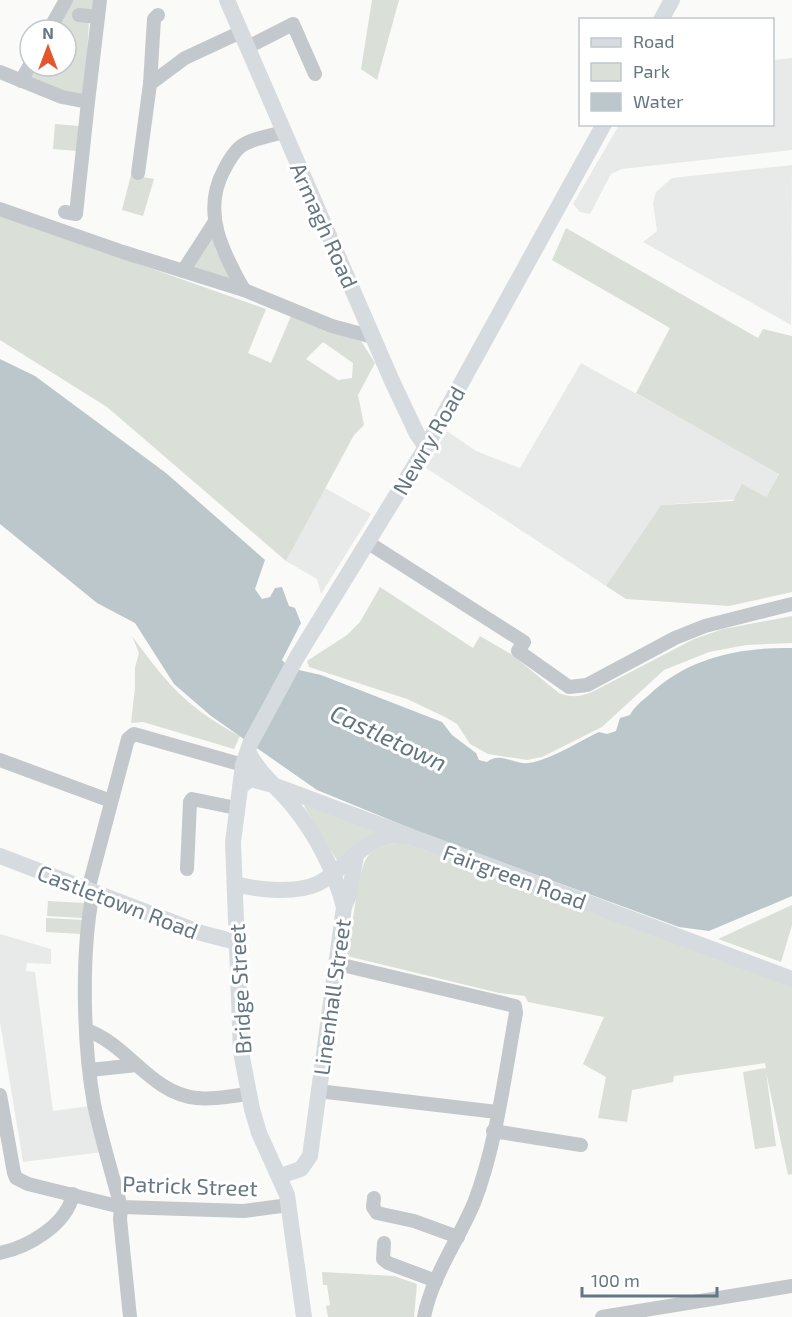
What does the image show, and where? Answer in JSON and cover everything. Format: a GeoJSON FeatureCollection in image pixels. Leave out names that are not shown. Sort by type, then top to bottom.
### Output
{"type":"FeatureCollection","features":[{"type":"Feature","properties":{"kind":"main road","name":"Armagh Road"},"geometry":{"type":"LineString","coordinates":[[227,0],[373,337],[417,434],[426,447]]}},
{"type":"Feature","properties":{"kind":"main road"},"geometry":{"type":"LineString","coordinates":[[662,18],[672,0]]}},
{"type":"Feature","properties":{"kind":"main road","name":"Newry Road"},"geometry":{"type":"LineString","coordinates":[[247,754],[297,657],[426,447],[603,126]]}},
{"type":"Feature","properties":{"kind":"main road"},"geometry":{"type":"LineString","coordinates":[[247,754],[273,785]]}},
{"type":"Feature","properties":{"kind":"main road","name":"Bridge Street"},"geometry":{"type":"LineString","coordinates":[[247,754],[236,808],[233,842],[242,1052],[248,1094],[259,1133],[280,1176],[289,1205],[304,1317]]}},
{"type":"Feature","properties":{"kind":"main road","name":"Fairgreen Road"},"geometry":{"type":"LineString","coordinates":[[240,787],[250,779],[273,785],[792,979]]}},
{"type":"Feature","properties":{"kind":"main road","name":"Linenhall Street"},"geometry":{"type":"LineString","coordinates":[[273,785],[311,832],[333,873],[344,907],[310,1156],[301,1169],[280,1176]]}},
{"type":"Feature","properties":{"kind":"main road"},"geometry":{"type":"LineString","coordinates":[[235,884],[252,888],[303,887],[319,883],[356,856],[366,845],[379,839],[398,835],[417,838]]}},
{"type":"Feature","properties":{"kind":"main road","name":"Castletown Road"},"geometry":{"type":"LineString","coordinates":[[0,856],[201,933],[236,942]]}},
{"type":"Feature","properties":{"kind":"main road"},"geometry":{"type":"LineString","coordinates":[[344,907],[350,895],[356,856]]}},
{"type":"Feature","properties":{"kind":"street"},"geometry":{"type":"LineString","coordinates":[[56,18],[66,0]]}},
{"type":"Feature","properties":{"kind":"street"},"geometry":{"type":"LineString","coordinates":[[64,212],[76,214],[100,0]]}},
{"type":"Feature","properties":{"kind":"street"},"geometry":{"type":"LineString","coordinates":[[79,15],[98,17]]}},
{"type":"Feature","properties":{"kind":"street"},"geometry":{"type":"LineString","coordinates":[[154,168],[139,168],[150,84],[154,19],[158,15]]}},
{"type":"Feature","properties":{"kind":"street"},"geometry":{"type":"LineString","coordinates":[[150,84],[185,58],[293,24],[315,74]]}},
{"type":"Feature","properties":{"kind":"street"},"geometry":{"type":"LineString","coordinates":[[0,72],[62,97],[88,102]]}},
{"type":"Feature","properties":{"kind":"street"},"geometry":{"type":"LineString","coordinates":[[183,272],[214,224],[221,176],[235,153],[251,142],[284,132]]}},
{"type":"Feature","properties":{"kind":"street"},"geometry":{"type":"LineString","coordinates":[[0,208],[244,291],[332,326],[373,337]]}},
{"type":"Feature","properties":{"kind":"street"},"geometry":{"type":"LineString","coordinates":[[214,224],[225,256],[244,291]]}},
{"type":"Feature","properties":{"kind":"street"},"geometry":{"type":"LineString","coordinates":[[366,542],[524,642],[518,651],[569,687],[577,688],[587,685],[675,638],[705,626],[792,604]]}},
{"type":"Feature","properties":{"kind":"street"},"geometry":{"type":"LineString","coordinates":[[130,1317],[120,1219],[121,1207],[94,1104],[86,1030],[90,891],[128,739],[134,734],[247,754]]}},
{"type":"Feature","properties":{"kind":"street"},"geometry":{"type":"LineString","coordinates":[[0,760],[111,801]]}},
{"type":"Feature","properties":{"kind":"street"},"geometry":{"type":"LineString","coordinates":[[187,869],[192,799],[236,808]]}},
{"type":"Feature","properties":{"kind":"street"},"geometry":{"type":"LineString","coordinates":[[338,964],[506,1002],[515,1006],[516,1013],[497,1112],[474,1202],[436,1281],[424,1317]]}},
{"type":"Feature","properties":{"kind":"street"},"geometry":{"type":"LineString","coordinates":[[86,1030],[120,1048],[168,1090],[196,1098],[248,1094]]}},
{"type":"Feature","properties":{"kind":"street"},"geometry":{"type":"LineString","coordinates":[[90,1070],[137,1065]]}},
{"type":"Feature","properties":{"kind":"street"},"geometry":{"type":"LineString","coordinates":[[318,1091],[497,1112]]}},
{"type":"Feature","properties":{"kind":"street","name":"Patrick Street"},"geometry":{"type":"LineString","coordinates":[[0,1098],[14,1173],[21,1181],[121,1207],[244,1210],[289,1205]]}},
{"type":"Feature","properties":{"kind":"street"},"geometry":{"type":"LineString","coordinates":[[493,1131],[581,1145]]}},
{"type":"Feature","properties":{"kind":"street"},"geometry":{"type":"LineString","coordinates":[[0,1252],[20,1246],[44,1233],[61,1216],[73,1194]]}},
{"type":"Feature","properties":{"kind":"street"},"geometry":{"type":"LineString","coordinates":[[374,1198],[373,1207],[377,1213],[414,1221],[458,1237]]}},
{"type":"Feature","properties":{"kind":"street"},"geometry":{"type":"LineString","coordinates":[[384,1243],[384,1258],[388,1263],[436,1281]]}},
{"type":"Feature","properties":{"kind":"street"},"geometry":{"type":"LineString","coordinates":[[602,1317],[663,1312],[792,1286]]}},
{"type":"Feature","properties":{"kind":"shaded area"},"geometry":{"type":"Polygon","coordinates":[[[792,58],[792,150],[622,169],[611,174],[590,214],[580,212],[573,204],[618,126],[774,126],[774,60],[792,58]]]}},
{"type":"Feature","properties":{"kind":"shaded area"},"geometry":{"type":"Polygon","coordinates":[[[792,165],[791,325],[643,242],[657,231],[653,203],[656,192],[672,178],[792,165]]]}},
{"type":"Feature","properties":{"kind":"shaded area"},"geometry":{"type":"Polygon","coordinates":[[[581,363],[779,473],[766,497],[661,505],[606,586],[426,468],[447,431],[476,451],[520,468],[581,363]]]}},
{"type":"Feature","properties":{"kind":"shaded area"},"geometry":{"type":"Polygon","coordinates":[[[325,488],[371,514],[321,594],[317,579],[286,561],[325,488]]]}},
{"type":"Feature","properties":{"kind":"shaded area"},"geometry":{"type":"Polygon","coordinates":[[[0,934],[51,949],[51,964],[27,963],[26,971],[35,972],[53,1111],[90,1106],[102,1152],[23,1162],[0,1022],[0,934]]]}},
{"type":"Feature","properties":{"kind":"green space"},"geometry":{"type":"Polygon","coordinates":[[[70,0],[94,0],[89,21],[85,93],[76,97],[31,78],[78,78],[78,18],[60,18],[70,0]]]}},
{"type":"Feature","properties":{"kind":"green space"},"geometry":{"type":"Polygon","coordinates":[[[372,0],[399,0],[377,80],[361,69],[372,0]]]}},
{"type":"Feature","properties":{"kind":"green space"},"geometry":{"type":"Polygon","coordinates":[[[55,124],[79,126],[77,151],[53,149],[55,124]]]}},
{"type":"Feature","properties":{"kind":"green space"},"geometry":{"type":"Polygon","coordinates":[[[131,175],[154,179],[143,216],[122,210],[131,175]]]}},
{"type":"Feature","properties":{"kind":"green space"},"geometry":{"type":"Polygon","coordinates":[[[0,215],[266,309],[248,353],[271,363],[291,316],[361,341],[375,363],[358,395],[364,425],[354,435],[286,561],[107,407],[0,340],[0,215]],[[323,342],[306,359],[338,380],[352,378],[353,363],[323,342]]]}},
{"type":"Feature","properties":{"kind":"green space"},"geometry":{"type":"Polygon","coordinates":[[[566,228],[758,338],[763,329],[792,336],[792,592],[729,606],[626,599],[606,586],[661,505],[733,501],[742,484],[766,497],[779,474],[636,393],[670,328],[552,260],[566,228]]]}},
{"type":"Feature","properties":{"kind":"green space"},"geometry":{"type":"Polygon","coordinates":[[[213,237],[216,251],[233,282],[193,270],[193,262],[213,237]]]}},
{"type":"Feature","properties":{"kind":"green space"},"geometry":{"type":"Polygon","coordinates":[[[380,587],[473,648],[480,636],[511,654],[559,693],[568,696],[581,696],[594,691],[694,639],[723,629],[792,616],[792,643],[746,645],[709,652],[664,670],[602,727],[542,757],[527,760],[488,754],[470,744],[457,724],[445,717],[407,699],[309,667],[307,661],[347,635],[360,622],[380,587]]]}},
{"type":"Feature","properties":{"kind":"green space"},"geometry":{"type":"Polygon","coordinates":[[[132,636],[179,694],[205,715],[240,736],[234,749],[143,722],[131,723],[135,668],[139,653],[132,636]]]}},
{"type":"Feature","properties":{"kind":"green space"},"geometry":{"type":"Polygon","coordinates":[[[304,806],[307,806],[391,832],[338,862],[304,806]]]}},
{"type":"Feature","properties":{"kind":"green space"},"geometry":{"type":"Polygon","coordinates":[[[403,842],[792,986],[792,1174],[788,1175],[766,1072],[776,1146],[755,1149],[743,1072],[766,1068],[765,1063],[674,1076],[673,1082],[632,1090],[627,1122],[598,1118],[606,1077],[583,1064],[604,1017],[528,1002],[525,996],[499,993],[347,956],[358,890],[366,859],[378,848],[403,842]]]}},
{"type":"Feature","properties":{"kind":"green space"},"geometry":{"type":"Polygon","coordinates":[[[48,901],[84,903],[83,918],[47,916],[48,901]]]}},
{"type":"Feature","properties":{"kind":"green space"},"geometry":{"type":"Polygon","coordinates":[[[792,905],[792,925],[781,962],[718,939],[792,905]]]}},
{"type":"Feature","properties":{"kind":"green space"},"geometry":{"type":"Polygon","coordinates":[[[46,918],[83,920],[82,934],[46,932],[46,918]]]}},
{"type":"Feature","properties":{"kind":"green space"},"geometry":{"type":"Polygon","coordinates":[[[322,1272],[394,1276],[417,1284],[414,1317],[328,1317],[326,1306],[330,1305],[327,1285],[323,1285],[322,1272]]]}},
{"type":"Feature","properties":{"kind":"water","name":"Castletown"},"geometry":{"type":"Polygon","coordinates":[[[0,359],[35,376],[166,473],[265,560],[255,589],[262,599],[270,597],[275,588],[282,587],[289,606],[295,608],[301,623],[282,660],[290,668],[321,675],[442,722],[452,735],[476,753],[479,760],[487,762],[502,758],[528,763],[545,759],[599,732],[607,734],[616,731],[620,718],[630,715],[638,704],[664,682],[697,664],[734,653],[792,648],[792,896],[709,931],[679,927],[422,833],[317,790],[211,716],[174,684],[135,623],[97,603],[0,524],[0,359]]]}}]}
